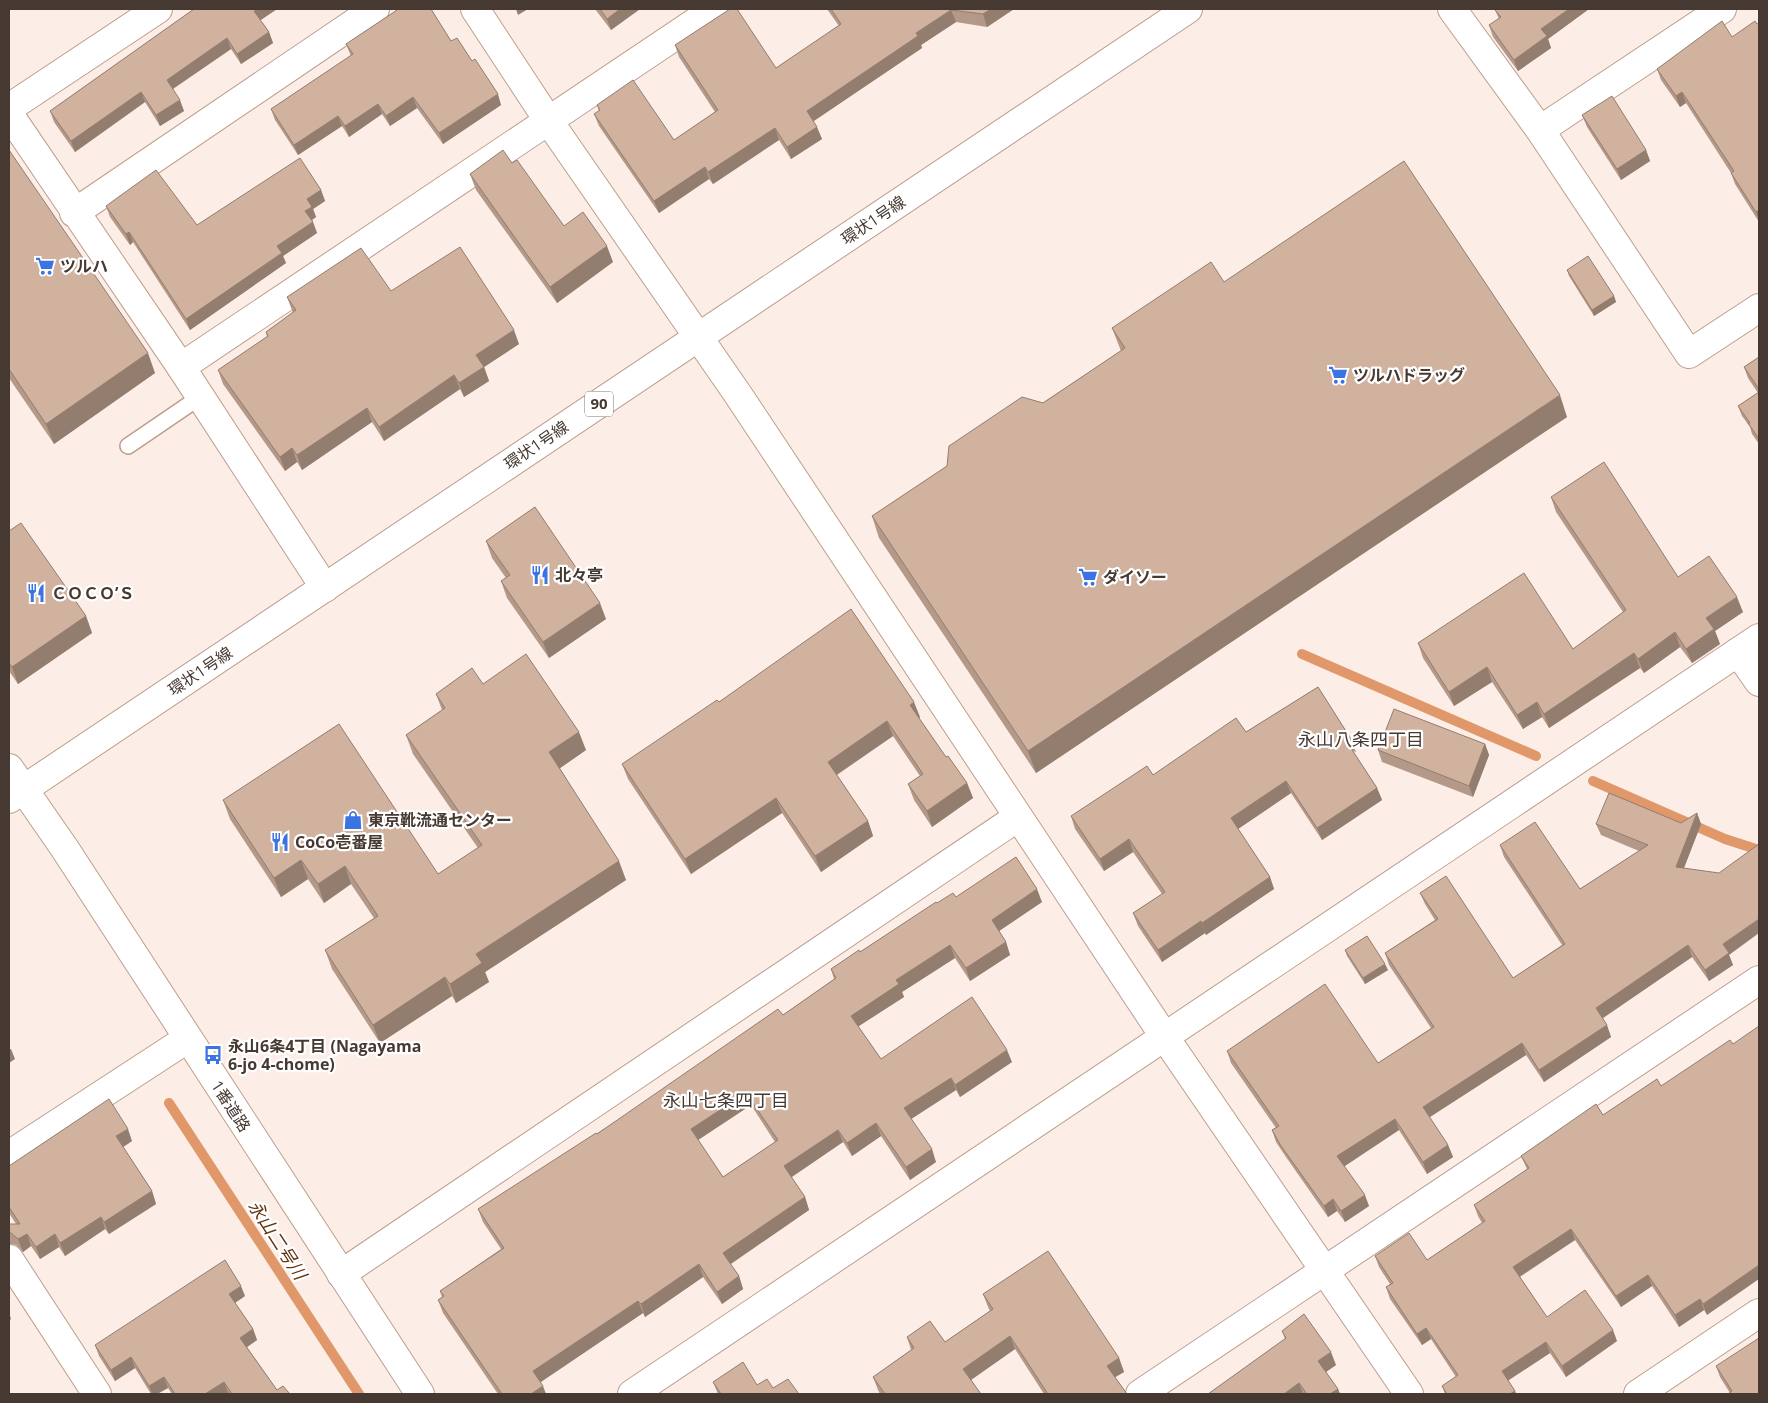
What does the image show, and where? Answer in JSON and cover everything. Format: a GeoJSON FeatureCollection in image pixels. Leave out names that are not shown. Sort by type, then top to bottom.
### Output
{"type":"FeatureCollection","features":[{"type":"Feature","properties":{"kind":"street"},"geometry":{"type":"LineString","coordinates":[[9,108],[158,9]]}},
{"type":"Feature","properties":{"kind":"street"},"geometry":{"type":"LineString","coordinates":[[74,213],[375,9]]}},
{"type":"Feature","properties":{"kind":"street"},"geometry":{"type":"LineString","coordinates":[[475,9],[548,120],[699,336],[1164,1036],[1409,1394]]}},
{"type":"Feature","properties":{"kind":"street"},"geometry":{"type":"LineString","coordinates":[[181,367],[715,9]]}},
{"type":"Feature","properties":{"kind":"street","name":"環状1号線"},"geometry":{"type":"LineString","coordinates":[[14,785],[324,588],[1188,9]]}},
{"type":"Feature","properties":{"kind":"street"},"geometry":{"type":"LineString","coordinates":[[1452,9],[1540,130],[1689,354],[1759,308]]}},
{"type":"Feature","properties":{"kind":"street"},"geometry":{"type":"LineString","coordinates":[[1540,130],[1722,9]]}},
{"type":"Feature","properties":{"kind":"street"},"geometry":{"type":"LineString","coordinates":[[9,114],[74,213],[181,367],[324,588]]}},
{"type":"Feature","properties":{"kind":"street"},"geometry":{"type":"LineString","coordinates":[[632,1394],[1749,645],[1759,682]]}},
{"type":"Feature","properties":{"kind":"street","name":"1番道路"},"geometry":{"type":"LineString","coordinates":[[14,785],[65,849],[420,1394]]}},
{"type":"Feature","properties":{"kind":"street"},"geometry":{"type":"LineString","coordinates":[[341,1274],[1018,817]]}},
{"type":"Feature","properties":{"kind":"street"},"geometry":{"type":"LineString","coordinates":[[1140,1394],[1759,980]]}},
{"type":"Feature","properties":{"kind":"street"},"geometry":{"type":"LineString","coordinates":[[9,1155],[187,1039]]}},
{"type":"Feature","properties":{"kind":"street"},"geometry":{"type":"LineString","coordinates":[[9,1260],[97,1394]]}},
{"type":"Feature","properties":{"kind":"street"},"geometry":{"type":"LineString","coordinates":[[1638,1394],[1759,1313]]}},
{"type":"Feature","properties":{"kind":"lane"},"geometry":{"type":"LineString","coordinates":[[128,446],[200,397]]}},
{"type":"Feature","properties":{"kind":"building"},"geometry":{"type":"Polygon","coordinates":[[[194,9],[258,9],[254,11],[269,32],[237,54],[227,38],[167,80],[180,100],[156,115],[141,92],[71,141],[50,111],[194,9]]]}},
{"type":"Feature","properties":{"kind":"building"},"geometry":{"type":"Polygon","coordinates":[[[396,9],[431,9],[451,41],[457,38],[472,61],[475,59],[498,94],[439,133],[413,97],[386,116],[378,104],[345,126],[338,116],[294,145],[271,109],[353,54],[346,44],[396,9]]]}},
{"type":"Feature","properties":{"kind":"building"},"geometry":{"type":"Polygon","coordinates":[[[600,9],[620,9],[607,19],[600,9]]]}},
{"type":"Feature","properties":{"kind":"building"},"geometry":{"type":"Polygon","coordinates":[[[730,9],[737,9],[776,68],[841,24],[831,9],[991,9],[983,14],[951,10],[916,33],[918,36],[807,111],[817,127],[787,147],[775,128],[708,172],[705,167],[654,201],[594,114],[600,110],[597,105],[633,80],[674,140],[718,110],[675,45],[730,9]]]}},
{"type":"Feature","properties":{"kind":"building"},"geometry":{"type":"Polygon","coordinates":[[[1569,9],[1541,29],[1547,36],[1514,60],[1489,25],[1501,17],[1495,10],[1569,9]]]}},
{"type":"Feature","properties":{"kind":"building"},"geometry":{"type":"Polygon","coordinates":[[[1722,21],[1732,37],[1755,21],[1757,24],[1759,23],[1759,210],[1756,212],[1731,173],[1734,171],[1682,92],[1676,96],[1657,69],[1722,21]]]}},
{"type":"Feature","properties":{"kind":"building"},"geometry":{"type":"Polygon","coordinates":[[[1612,96],[1646,150],[1617,169],[1582,115],[1612,96]]]}},
{"type":"Feature","properties":{"kind":"building","name":"ツルハ"},"geometry":{"type":"Polygon","coordinates":[[[9,150],[148,353],[46,424],[9,369],[9,150]]]}},
{"type":"Feature","properties":{"kind":"building"},"geometry":{"type":"Polygon","coordinates":[[[503,150],[512,163],[517,160],[564,226],[583,212],[607,246],[550,287],[470,174],[503,150]]]}},
{"type":"Feature","properties":{"kind":"building"},"geometry":{"type":"Polygon","coordinates":[[[300,158],[321,190],[307,199],[312,207],[305,211],[313,222],[277,246],[282,253],[186,319],[129,232],[126,234],[106,206],[156,170],[197,225],[300,158]]]}},
{"type":"Feature","properties":{"kind":"building"},"geometry":{"type":"Polygon","coordinates":[[[1404,161],[1560,395],[1028,751],[872,516],[947,466],[949,446],[1022,397],[1043,403],[1125,348],[1112,328],[1211,262],[1224,282],[1404,161]]]}},
{"type":"Feature","properties":{"kind":"building"},"geometry":{"type":"Polygon","coordinates":[[[460,247],[514,330],[476,355],[484,367],[459,383],[454,375],[379,427],[367,408],[297,455],[292,448],[280,457],[218,370],[268,336],[266,332],[296,310],[287,297],[361,248],[391,291],[460,247]]]}},
{"type":"Feature","properties":{"kind":"building"},"geometry":{"type":"Polygon","coordinates":[[[1588,256],[1614,296],[1592,310],[1567,270],[1588,256]]]}},
{"type":"Feature","properties":{"kind":"building"},"geometry":{"type":"Polygon","coordinates":[[[1759,357],[1759,389],[1744,367],[1759,357]]]}},
{"type":"Feature","properties":{"kind":"building"},"geometry":{"type":"Polygon","coordinates":[[[1759,392],[1759,439],[1738,406],[1759,392]]]}},
{"type":"Feature","properties":{"kind":"building"},"geometry":{"type":"Polygon","coordinates":[[[1604,462],[1678,577],[1709,556],[1737,597],[1706,618],[1714,629],[1686,649],[1675,632],[1638,659],[1634,653],[1544,714],[1537,702],[1517,715],[1487,667],[1449,692],[1418,643],[1524,573],[1573,649],[1626,610],[1551,497],[1604,462]]]}},
{"type":"Feature","properties":{"kind":"building","name":"北々亭"},"geometry":{"type":"Polygon","coordinates":[[[535,507],[600,603],[543,642],[501,581],[510,575],[486,541],[535,507]]]}},
{"type":"Feature","properties":{"kind":"building","name":"ＣＯＣＯ’Ｓ"},"geometry":{"type":"Polygon","coordinates":[[[21,523],[86,616],[12,667],[9,663],[9,531],[21,523]]]}},
{"type":"Feature","properties":{"kind":"building"},"geometry":{"type":"Polygon","coordinates":[[[851,609],[914,702],[910,705],[946,757],[948,756],[967,783],[927,811],[908,784],[923,774],[887,721],[828,762],[868,821],[815,856],[776,798],[685,859],[622,764],[717,700],[719,702],[851,609]]]}},
{"type":"Feature","properties":{"kind":"building"},"geometry":{"type":"Polygon","coordinates":[[[526,654],[579,732],[549,752],[619,861],[476,954],[482,963],[450,984],[445,977],[373,1025],[325,950],[378,916],[345,866],[318,884],[301,860],[274,878],[223,800],[339,724],[438,874],[482,845],[406,735],[445,708],[436,694],[472,668],[483,684],[526,654]]]}},
{"type":"Feature","properties":{"kind":"building"},"geometry":{"type":"Polygon","coordinates":[[[1318,687],[1351,739],[1343,736],[1377,788],[1317,828],[1286,781],[1231,818],[1270,877],[1158,950],[1133,913],[1165,892],[1129,839],[1100,859],[1071,816],[1147,766],[1153,775],[1236,718],[1246,732],[1318,687]]]}},
{"type":"Feature","properties":{"kind":"building"},"geometry":{"type":"Polygon","coordinates":[[[1394,709],[1485,744],[1469,786],[1378,750],[1394,709]]]}},
{"type":"Feature","properties":{"kind":"building"},"geometry":{"type":"Polygon","coordinates":[[[1609,793],[1681,823],[1697,813],[1676,867],[1719,873],[1759,844],[1759,919],[1723,944],[1729,953],[1705,970],[1688,945],[1596,1008],[1607,1025],[1539,1070],[1522,1043],[1423,1107],[1448,1145],[1423,1162],[1395,1119],[1337,1156],[1365,1195],[1341,1211],[1333,1199],[1324,1206],[1281,1146],[1272,1130],[1279,1126],[1227,1051],[1325,984],[1378,1063],[1434,1027],[1385,953],[1438,919],[1420,893],[1446,876],[1513,978],[1565,944],[1500,845],[1535,822],[1580,889],[1648,845],[1596,824],[1609,793]]]}},
{"type":"Feature","properties":{"kind":"building"},"geometry":{"type":"Polygon","coordinates":[[[1016,857],[1037,889],[992,920],[1006,942],[966,968],[950,945],[896,980],[899,984],[851,1016],[881,1059],[972,997],[1007,1050],[955,1085],[951,1078],[904,1108],[932,1149],[906,1167],[876,1123],[847,1143],[838,1130],[784,1166],[805,1197],[723,1253],[739,1276],[717,1292],[699,1264],[641,1304],[638,1301],[533,1371],[543,1386],[531,1394],[502,1394],[438,1300],[444,1296],[440,1291],[504,1248],[478,1209],[597,1134],[778,1009],[783,1015],[836,978],[831,969],[859,950],[860,952],[936,902],[953,893],[956,897],[1016,857]],[[746,1093],[691,1129],[723,1177],[778,1140],[746,1093]]]}},
{"type":"Feature","properties":{"kind":"building"},"geometry":{"type":"Polygon","coordinates":[[[1367,936],[1385,964],[1363,978],[1345,950],[1367,936]]]}},
{"type":"Feature","properties":{"kind":"building"},"geometry":{"type":"Polygon","coordinates":[[[1759,1026],[1759,1265],[1703,1304],[1700,1299],[1675,1315],[1648,1275],[1616,1296],[1571,1229],[1513,1267],[1547,1317],[1585,1290],[1613,1330],[1562,1366],[1546,1342],[1502,1371],[1515,1391],[1510,1394],[1447,1394],[1442,1386],[1458,1375],[1426,1328],[1417,1334],[1386,1287],[1393,1283],[1375,1256],[1409,1233],[1427,1260],[1485,1221],[1474,1205],[1529,1168],[1521,1156],[1596,1104],[1603,1115],[1657,1079],[1661,1086],[1730,1040],[1733,1044],[1759,1026]]]}},
{"type":"Feature","properties":{"kind":"building"},"geometry":{"type":"Polygon","coordinates":[[[109,1099],[128,1129],[116,1136],[152,1191],[104,1222],[101,1217],[60,1243],[55,1234],[36,1247],[27,1234],[18,1239],[9,1232],[9,1224],[20,1224],[9,1207],[9,1166],[109,1099]]]}},
{"type":"Feature","properties":{"kind":"building"},"geometry":{"type":"Polygon","coordinates":[[[1048,1251],[1119,1358],[1107,1366],[1127,1394],[1048,1394],[1010,1336],[963,1369],[981,1394],[885,1394],[873,1377],[914,1348],[907,1337],[930,1321],[945,1342],[993,1309],[983,1294],[1048,1251]]]}},
{"type":"Feature","properties":{"kind":"building"},"geometry":{"type":"Polygon","coordinates":[[[225,1260],[241,1286],[229,1294],[253,1329],[240,1338],[277,1390],[283,1386],[290,1394],[232,1394],[224,1382],[205,1394],[175,1394],[164,1377],[149,1386],[131,1357],[111,1370],[95,1345],[225,1260]]]}},
{"type":"Feature","properties":{"kind":"building"},"geometry":{"type":"Polygon","coordinates":[[[1304,1314],[1331,1352],[1318,1361],[1338,1389],[1330,1394],[1307,1394],[1299,1383],[1284,1394],[1208,1394],[1286,1338],[1282,1331],[1304,1314]]]}},
{"type":"Feature","properties":{"kind":"building"},"geometry":{"type":"Polygon","coordinates":[[[1759,1338],[1759,1394],[1728,1394],[1732,1391],[1716,1366],[1759,1338]]]}},
{"type":"Feature","properties":{"kind":"building"},"geometry":{"type":"Polygon","coordinates":[[[743,1362],[757,1385],[767,1379],[773,1388],[788,1379],[799,1394],[721,1394],[713,1382],[743,1362]]]}},
{"type":"Feature","properties":{"kind":"waterway"},"geometry":{"type":"LineString","coordinates":[[1302,654],[1536,756]]}},
{"type":"Feature","properties":{"kind":"waterway"},"geometry":{"type":"LineString","coordinates":[[1593,781],[1725,839],[1759,850]]}},
{"type":"Feature","properties":{"kind":"waterway","name":"永山二号川"},"geometry":{"type":"LineString","coordinates":[[169,1103],[359,1394]]}},
{"type":"Feature","properties":{"kind":"place","name":"ツルハ"},"geometry":{"type":"Point","coordinates":[45,266]}},
{"type":"Feature","properties":{"kind":"place","name":"ツルハドラッグ"},"geometry":{"type":"Point","coordinates":[1338,375]}},
{"type":"Feature","properties":{"kind":"place","name":"北々亭"},"geometry":{"type":"Point","coordinates":[540,575]}},
{"type":"Feature","properties":{"kind":"place","name":"ダイソー"},"geometry":{"type":"Point","coordinates":[1088,577]}},
{"type":"Feature","properties":{"kind":"place","name":"ＣＯＣＯ’Ｓ"},"geometry":{"type":"Point","coordinates":[36,593]}},
{"type":"Feature","properties":{"kind":"place","name":"東京靴流通センター"},"geometry":{"type":"Point","coordinates":[353,820]}},
{"type":"Feature","properties":{"kind":"place","name":"CoCo壱番屋"},"geometry":{"type":"Point","coordinates":[280,842]}},
{"type":"Feature","properties":{"kind":"place","name":"永山6条4丁目 (Nagayama 6-jo 4-chome)"},"geometry":{"type":"Point","coordinates":[213,1055]}},
{"type":"Feature","properties":{"kind":"district","name":"永山八条四丁目"},"geometry":{"type":"Point","coordinates":[1361,740]}},
{"type":"Feature","properties":{"kind":"district","name":"永山七条四丁目"},"geometry":{"type":"Point","coordinates":[726,1101]}}]}
